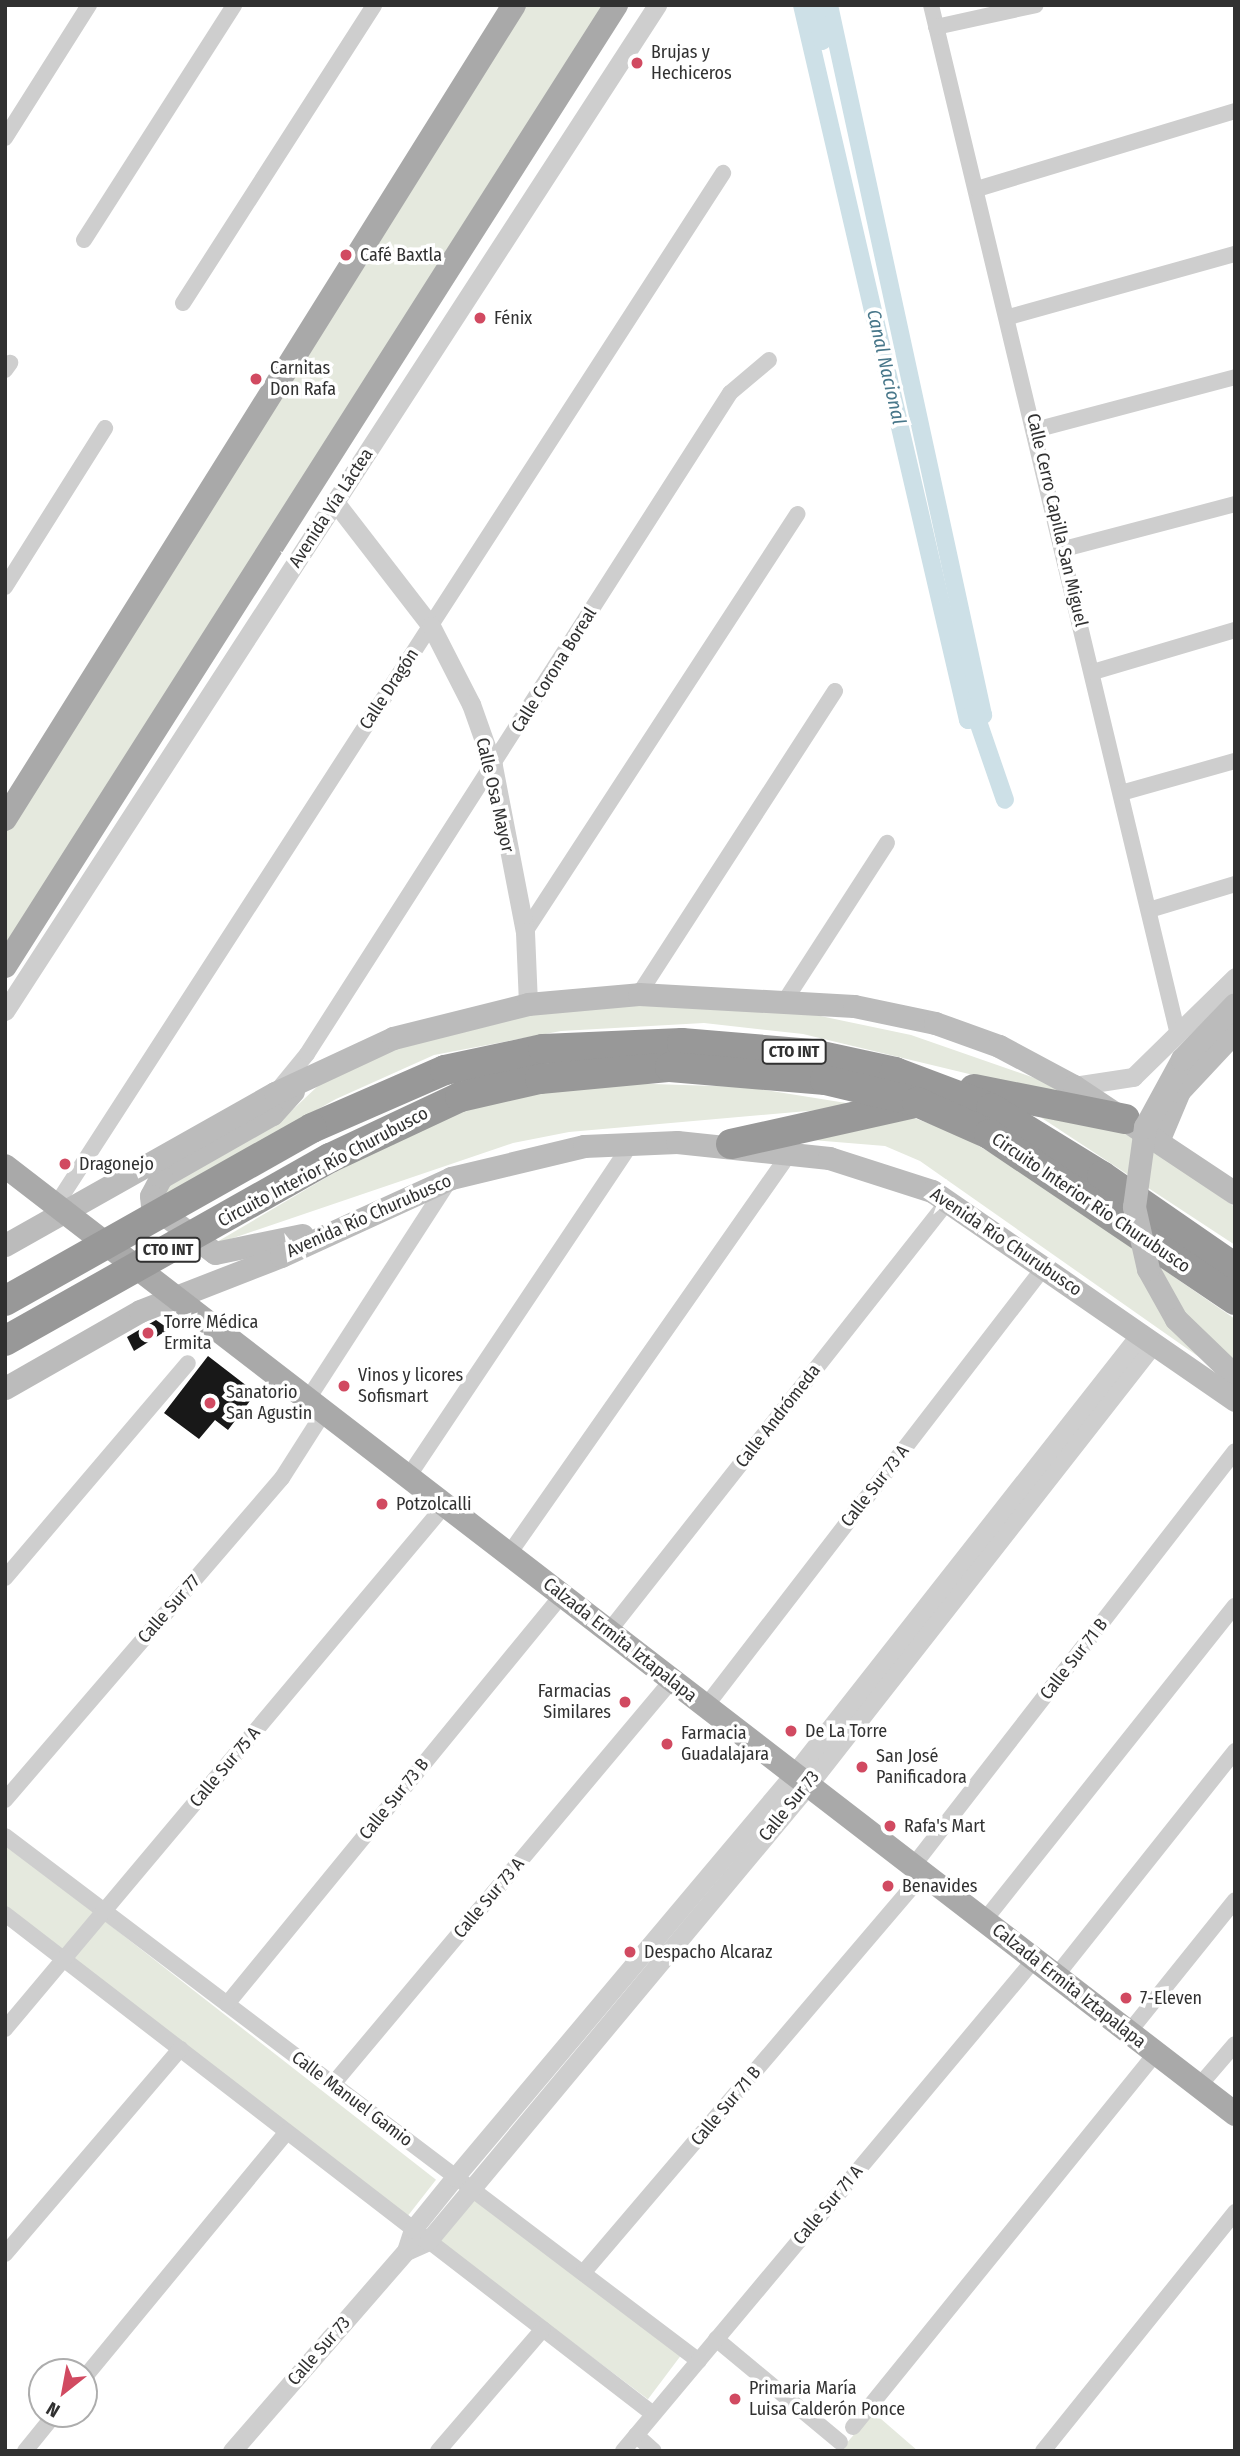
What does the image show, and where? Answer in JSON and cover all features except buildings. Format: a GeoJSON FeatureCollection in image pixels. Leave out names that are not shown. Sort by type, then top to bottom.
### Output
{"type":"FeatureCollection","features":[{"type":"Feature","properties":{"kind":"highway","name":"Circuito Interior Río Churubusco"},"geometry":{"type":"LineString","coordinates":[[5,1301],[312,1128],[445,1070],[574,1045],[766,1048],[858,1062],[924,1093],[1040,1164],[1235,1300]]}},
{"type":"Feature","properties":{"kind":"highway","name":"Circuito Interior Río Churubusco"},"geometry":{"type":"LineString","coordinates":[[5,1341],[330,1158],[460,1097],[603,1070],[761,1071],[924,1093],[991,1108],[1056,1145],[1235,1268]]}},
{"type":"Feature","properties":{"kind":"highway"},"geometry":{"type":"LineString","coordinates":[[731,1144],[924,1093],[1125,1119]]}},
{"type":"Feature","properties":{"kind":"main road"},"geometry":{"type":"LineString","coordinates":[[5,819],[514,5]]}},
{"type":"Feature","properties":{"kind":"main road","name":"Avenida Vía Láctea"},"geometry":{"type":"LineString","coordinates":[[5,966],[616,5]]}},
{"type":"Feature","properties":{"kind":"main road"},"geometry":{"type":"LineString","coordinates":[[5,1245],[62,1210],[305,1077],[423,1028],[528,1004],[639,994],[786,999],[854,1006],[935,1023],[999,1046],[1074,1086],[1235,1193]]}},
{"type":"Feature","properties":{"kind":"main road"},"geometry":{"type":"LineString","coordinates":[[1235,1004],[1182,1059],[1161,1091],[1139,1146],[1134,1186],[1137,1228],[1155,1285],[1188,1334],[1235,1376]]}},
{"type":"Feature","properties":{"kind":"main road"},"geometry":{"type":"LineString","coordinates":[[1158,1141],[1179,1091],[1235,1031]]}},
{"type":"Feature","properties":{"kind":"main road"},"geometry":{"type":"LineString","coordinates":[[305,1077],[272,1114],[161,1177],[152,1205],[215,1253],[346,1225]]}},
{"type":"Feature","properties":{"kind":"main road","name":"Avenida Río Churubusco"},"geometry":{"type":"LineString","coordinates":[[5,1388],[125,1319],[451,1178],[535,1154],[632,1142],[731,1144],[791,1152],[882,1172],[948,1200],[1235,1400]]}},
{"type":"Feature","properties":{"kind":"main road","name":"Calzada Ermita Iztapalapa"},"geometry":{"type":"LineString","coordinates":[[5,1166],[1235,2114]]}},
{"type":"Feature","properties":{"kind":"street"},"geometry":{"type":"LineString","coordinates":[[5,138],[89,5]]}},
{"type":"Feature","properties":{"kind":"street"},"geometry":{"type":"LineString","coordinates":[[83,240],[234,5]]}},
{"type":"Feature","properties":{"kind":"street"},"geometry":{"type":"LineString","coordinates":[[183,303],[374,5]]}},
{"type":"Feature","properties":{"kind":"street","name":"Avenida Vía Láctea"},"geometry":{"type":"LineString","coordinates":[[5,1011],[657,5]]}},
{"type":"Feature","properties":{"kind":"street","name":"Calle Cerro Capilla San Miguel"},"geometry":{"type":"LineString","coordinates":[[931,5],[1009,317],[1178,1035]]}},
{"type":"Feature","properties":{"kind":"street"},"geometry":{"type":"LineString","coordinates":[[936,27],[1036,5]]}},
{"type":"Feature","properties":{"kind":"street"},"geometry":{"type":"LineString","coordinates":[[977,189],[1235,111]]}},
{"type":"Feature","properties":{"kind":"street","name":"Calle Dragón"},"geometry":{"type":"LineString","coordinates":[[62,1210],[430,626],[723,173]]}},
{"type":"Feature","properties":{"kind":"street"},"geometry":{"type":"LineString","coordinates":[[1009,317],[1235,254]]}},
{"type":"Feature","properties":{"kind":"street","name":"Calle Corona Boreal"},"geometry":{"type":"LineString","coordinates":[[275,1093],[307,1054],[730,393],[769,359]]}},
{"type":"Feature","properties":{"kind":"street"},"geometry":{"type":"LineString","coordinates":[[1035,430],[1235,377]]}},
{"type":"Feature","properties":{"kind":"street"},"geometry":{"type":"LineString","coordinates":[[5,587],[105,428]]}},
{"type":"Feature","properties":{"kind":"street","name":"Calle Osa Mayor"},"geometry":{"type":"LineString","coordinates":[[335,502],[430,626],[471,704],[493,766],[525,932],[528,1004]]}},
{"type":"Feature","properties":{"kind":"street"},"geometry":{"type":"LineString","coordinates":[[1064,549],[1235,504]]}},
{"type":"Feature","properties":{"kind":"street"},"geometry":{"type":"LineString","coordinates":[[525,932],[798,514]]}},
{"type":"Feature","properties":{"kind":"street"},"geometry":{"type":"LineString","coordinates":[[1093,672],[1235,630]]}},
{"type":"Feature","properties":{"kind":"street"},"geometry":{"type":"LineString","coordinates":[[639,994],[835,691]]}},
{"type":"Feature","properties":{"kind":"street"},"geometry":{"type":"LineString","coordinates":[[1121,793],[1235,761]]}},
{"type":"Feature","properties":{"kind":"street"},"geometry":{"type":"LineString","coordinates":[[786,999],[887,842]]}},
{"type":"Feature","properties":{"kind":"street"},"geometry":{"type":"LineString","coordinates":[[1149,910],[1235,884]]}},
{"type":"Feature","properties":{"kind":"street"},"geometry":{"type":"LineString","coordinates":[[1074,1086],[1133,1077],[1235,977]]}},
{"type":"Feature","properties":{"kind":"street"},"geometry":{"type":"LineString","coordinates":[[408,1477],[632,1142]]}},
{"type":"Feature","properties":{"kind":"street"},"geometry":{"type":"LineString","coordinates":[[509,1554],[791,1152]]}},
{"type":"Feature","properties":{"kind":"street","name":"Calle Sur 77"},"geometry":{"type":"LineString","coordinates":[[5,1800],[282,1478],[316,1406],[451,1178]]}},
{"type":"Feature","properties":{"kind":"street","name":"Calle Andrómeda"},"geometry":{"type":"LineString","coordinates":[[609,1631],[948,1200]]}},
{"type":"Feature","properties":{"kind":"street","name":"Calle Sur 73 A"},"geometry":{"type":"LineString","coordinates":[[706,1706],[1045,1266]]}},
{"type":"Feature","properties":{"kind":"street","name":"Calle Sur 73"},"geometry":{"type":"LineString","coordinates":[[232,2451],[420,2235],[801,1779],[1147,1338]]}},
{"type":"Feature","properties":{"kind":"street"},"geometry":{"type":"LineString","coordinates":[[5,1578],[188,1363]]}},
{"type":"Feature","properties":{"kind":"street","name":"Calle Sur 71 B"},"geometry":{"type":"LineString","coordinates":[[583,2273],[918,1870],[1235,1451]]}},
{"type":"Feature","properties":{"kind":"street","name":"Calle Sur 75 A"},"geometry":{"type":"LineString","coordinates":[[5,2029],[444,1505]]}},
{"type":"Feature","properties":{"kind":"street","name":"Calle Sur 73 B"},"geometry":{"type":"LineString","coordinates":[[227,2004],[562,1595]]}},
{"type":"Feature","properties":{"kind":"street"},"geometry":{"type":"LineString","coordinates":[[984,1921],[1235,1606]]}},
{"type":"Feature","properties":{"kind":"street","name":"Calle Sur 73 A"},"geometry":{"type":"LineString","coordinates":[[333,2084],[672,1680]]}},
{"type":"Feature","properties":{"kind":"street"},"geometry":{"type":"LineString","coordinates":[[1056,1976],[1235,1751]]}},
{"type":"Feature","properties":{"kind":"street","name":"Calle Manuel Gamio"},"geometry":{"type":"LineString","coordinates":[[5,1836],[699,2361]]}},
{"type":"Feature","properties":{"kind":"street"},"geometry":{"type":"LineString","coordinates":[[1129,2032],[1235,1900]]}},
{"type":"Feature","properties":{"kind":"street"},"geometry":{"type":"LineString","coordinates":[[5,1914],[653,2414]]}},
{"type":"Feature","properties":{"kind":"street","name":"Calle Sur 71 A"},"geometry":{"type":"LineString","coordinates":[[623,2451],[1034,1960]]}},
{"type":"Feature","properties":{"kind":"street"},"geometry":{"type":"LineString","coordinates":[[1199,2086],[1235,2044]]}},
{"type":"Feature","properties":{"kind":"street"},"geometry":{"type":"LineString","coordinates":[[5,2253],[180,2049]]}},
{"type":"Feature","properties":{"kind":"street"},"geometry":{"type":"LineString","coordinates":[[853,2427],[1156,2053]]}},
{"type":"Feature","properties":{"kind":"street"},"geometry":{"type":"LineString","coordinates":[[98,2361],[287,2132]]}},
{"type":"Feature","properties":{"kind":"street"},"geometry":{"type":"LineString","coordinates":[[1043,2451],[1235,2212]]}},
{"type":"Feature","properties":{"kind":"street"},"geometry":{"type":"LineString","coordinates":[[438,2451],[543,2329]]}},
{"type":"Feature","properties":{"kind":"street"},"geometry":{"type":"LineString","coordinates":[[716,2339],[840,2442]]}},
{"type":"Feature","properties":{"kind":"street"},"geometry":{"type":"LineString","coordinates":[[25,2451],[44,2428]]}},
{"type":"Feature","properties":{"kind":"street"},"geometry":{"type":"LineString","coordinates":[[636,2435],[654,2451]]}},
{"type":"Feature","properties":{"kind":"shaded area"},"geometry":{"type":"Polygon","coordinates":[[[519,5],[605,5],[5,946],[5,827],[519,5]]]}},
{"type":"Feature","properties":{"kind":"shaded area"},"geometry":{"type":"Polygon","coordinates":[[[704,1002],[806,1013],[911,1035],[1052,1084],[1081,1101],[803,1034],[704,1023],[561,1031],[434,1055],[336,1099],[164,1196],[168,1182],[286,1116],[320,1084],[429,1033],[561,1008],[704,1002]]]}},
{"type":"Feature","properties":{"kind":"shaded area"},"geometry":{"type":"Polygon","coordinates":[[[621,1083],[746,1087],[865,1106],[569,1132],[513,1143],[210,1246],[368,1153],[461,1112],[506,1098],[621,1083]]]}},
{"type":"Feature","properties":{"kind":"shaded area"},"geometry":{"type":"Polygon","coordinates":[[[1025,1107],[1123,1130],[1235,1207],[1235,1245],[1025,1107]]]}},
{"type":"Feature","properties":{"kind":"shaded area"},"geometry":{"type":"Polygon","coordinates":[[[914,1118],[958,1134],[1015,1167],[1235,1319],[1235,1364],[1226,1376],[920,1161],[885,1146],[812,1140],[914,1118]]]}},
{"type":"Feature","properties":{"kind":"shaded area"},"geometry":{"type":"Polygon","coordinates":[[[5,1843],[436,2180],[399,2227],[5,1919],[5,1843]]]}},
{"type":"Feature","properties":{"kind":"shaded area"},"geometry":{"type":"Polygon","coordinates":[[[471,2197],[681,2355],[648,2399],[438,2241],[471,2197]]]}},
{"type":"Feature","properties":{"kind":"shaded area"},"geometry":{"type":"Polygon","coordinates":[[[873,2412],[918,2451],[840,2451],[873,2412]]]}},
{"type":"Feature","properties":{"kind":"waterway","name":"Canal Nacional"},"geometry":{"type":"LineString","coordinates":[[802,5],[968,720],[983,715],[829,5]]}},
{"type":"Feature","properties":{"kind":"waterway","name":"Canal Nacional"},"geometry":{"type":"LineString","coordinates":[[814,5],[822,41]]}},
{"type":"Feature","properties":{"kind":"waterway","name":"Canal Nacional"},"geometry":{"type":"LineString","coordinates":[[973,707],[1005,800]]}},
{"type":"Feature","properties":{"kind":"place","name":"Brujas y Hechiceros"},"geometry":{"type":"Point","coordinates":[637,63]}},
{"type":"Feature","properties":{"kind":"place","name":"Café Baxtla"},"geometry":{"type":"Point","coordinates":[346,255]}},
{"type":"Feature","properties":{"kind":"place","name":"Fénix"},"geometry":{"type":"Point","coordinates":[480,318]}},
{"type":"Feature","properties":{"kind":"place","name":"Carnitas Don Rafa"},"geometry":{"type":"Point","coordinates":[256,379]}},
{"type":"Feature","properties":{"kind":"place","name":"Dragonejo"},"geometry":{"type":"Point","coordinates":[65,1164]}},
{"type":"Feature","properties":{"kind":"place","name":"Torre Médica Ermita"},"geometry":{"type":"Point","coordinates":[148,1333]}},
{"type":"Feature","properties":{"kind":"place","name":"Vinos y licores Sofismart"},"geometry":{"type":"Point","coordinates":[344,1386]}},
{"type":"Feature","properties":{"kind":"place","name":"Sanatorio San Agustin"},"geometry":{"type":"Point","coordinates":[210,1403]}},
{"type":"Feature","properties":{"kind":"place","name":"Potzolcalli"},"geometry":{"type":"Point","coordinates":[382,1504]}},
{"type":"Feature","properties":{"kind":"place","name":"Farmacias Similares"},"geometry":{"type":"Point","coordinates":[625,1702]}},
{"type":"Feature","properties":{"kind":"place","name":"De La Torre"},"geometry":{"type":"Point","coordinates":[791,1731]}},
{"type":"Feature","properties":{"kind":"place","name":"Farmacia Guadalajara"},"geometry":{"type":"Point","coordinates":[667,1744]}},
{"type":"Feature","properties":{"kind":"place","name":"San José Panificadora"},"geometry":{"type":"Point","coordinates":[862,1767]}},
{"type":"Feature","properties":{"kind":"place","name":"Rafa's Mart"},"geometry":{"type":"Point","coordinates":[890,1826]}},
{"type":"Feature","properties":{"kind":"place","name":"Benavides"},"geometry":{"type":"Point","coordinates":[888,1886]}},
{"type":"Feature","properties":{"kind":"place","name":"Despacho Alcaraz"},"geometry":{"type":"Point","coordinates":[630,1952]}},
{"type":"Feature","properties":{"kind":"place","name":"7-Eleven"},"geometry":{"type":"Point","coordinates":[1126,1998]}},
{"type":"Feature","properties":{"kind":"place","name":"Primaria María Luisa Calderón Ponce"},"geometry":{"type":"Point","coordinates":[735,2399]}}]}
